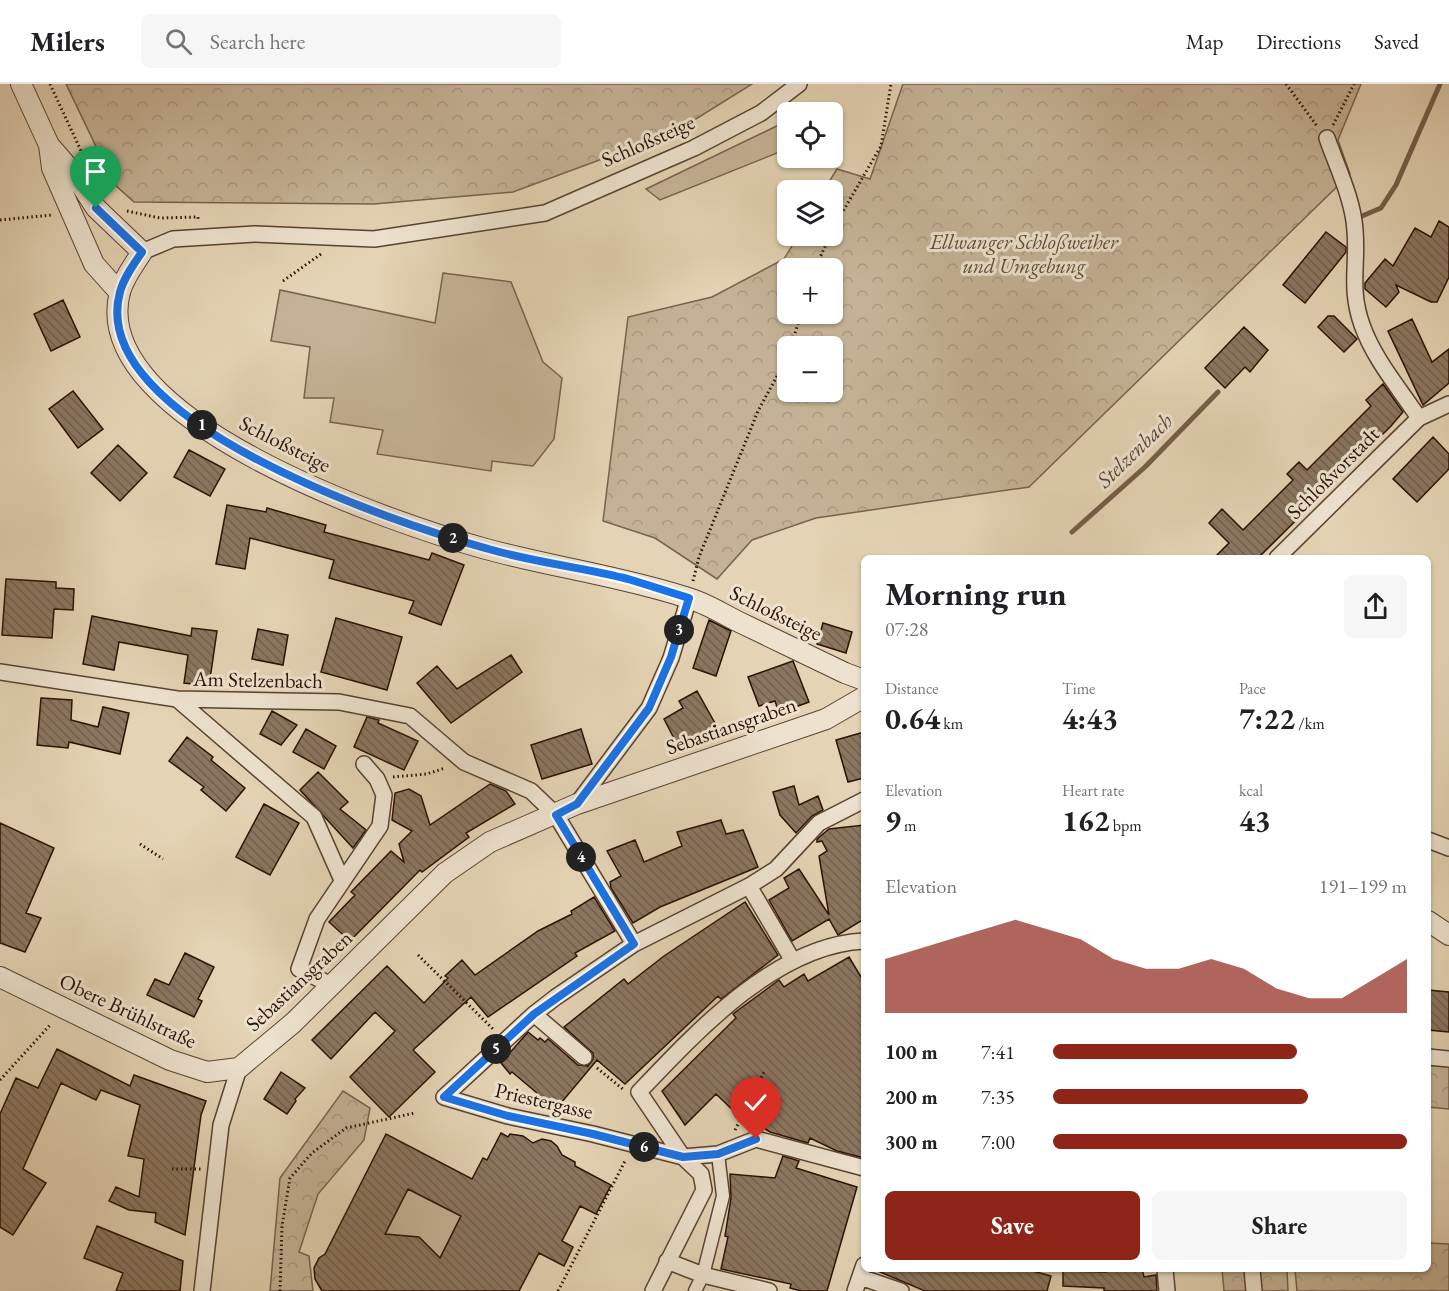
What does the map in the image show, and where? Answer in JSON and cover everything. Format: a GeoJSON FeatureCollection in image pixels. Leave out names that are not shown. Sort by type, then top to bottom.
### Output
{"type":"FeatureCollection","features":[{"type":"Feature","properties":{"kind":"street"},"geometry":{"type":"LineString","coordinates":[[21,84],[49,145],[74,174],[96,208],[142,252]]}},
{"type":"Feature","properties":{"kind":"street","name":"Schloßsteige"},"geometry":{"type":"LineString","coordinates":[[800,84],[760,113],[694,148],[545,213],[374,239],[255,234],[173,239],[142,252],[120,293],[119,321],[125,348],[138,371],[166,399],[228,444],[264,463],[390,518],[487,549],[627,579],[689,598],[846,674],[861,679]]}},
{"type":"Feature","properties":{"kind":"street"},"geometry":{"type":"LineString","coordinates":[[1327,138],[1351,207],[1355,230],[1354,291],[1362,326],[1379,360],[1419,418]]}},
{"type":"Feature","properties":{"kind":"street"},"geometry":{"type":"LineString","coordinates":[[49,145],[52,168],[94,264],[120,293]]}},
{"type":"Feature","properties":{"kind":"street","name":"Schloßvorstadt"},"geometry":{"type":"LineString","coordinates":[[1280,555],[1419,418],[1449,404]]}},
{"type":"Feature","properties":{"kind":"street","name":"Sebastiansgraben"},"geometry":{"type":"LineString","coordinates":[[577,804],[649,708],[671,657],[689,598]]}},
{"type":"Feature","properties":{"kind":"street"},"geometry":{"type":"LineString","coordinates":[[0,672],[177,699]]}},
{"type":"Feature","properties":{"kind":"street","name":"Am Stelzenbach"},"geometry":{"type":"LineString","coordinates":[[177,699],[339,702],[410,716],[464,762],[531,791],[556,815],[634,944]]}},
{"type":"Feature","properties":{"kind":"street","name":"Am Stelzenbach"},"geometry":{"type":"LineString","coordinates":[[177,699],[314,817],[342,880]]}},
{"type":"Feature","properties":{"kind":"street","name":"Sebastiansgraben"},"geometry":{"type":"LineString","coordinates":[[239,1068],[293,1023],[445,873],[490,842],[577,804],[826,719],[861,700]]}},
{"type":"Feature","properties":{"kind":"street"},"geometry":{"type":"LineString","coordinates":[[331,986],[298,969],[317,919],[380,826],[384,795],[377,779],[364,764]]}},
{"type":"Feature","properties":{"kind":"street","name":"Priestergasse"},"geometry":{"type":"LineString","coordinates":[[683,1157],[508,1116],[444,1097],[534,1014],[634,944],[749,886],[776,868],[819,823],[861,802]]}},
{"type":"Feature","properties":{"kind":"street"},"geometry":{"type":"LineString","coordinates":[[1431,841],[1449,848]]}},
{"type":"Feature","properties":{"kind":"street"},"geometry":{"type":"LineString","coordinates":[[749,886],[793,961]]}},
{"type":"Feature","properties":{"kind":"street"},"geometry":{"type":"LineString","coordinates":[[1431,923],[1449,935]]}},
{"type":"Feature","properties":{"kind":"street"},"geometry":{"type":"LineString","coordinates":[[653,1291],[704,1190],[701,1174],[683,1157],[639,1092],[702,1026],[735,998],[793,961],[848,942],[861,941]]}},
{"type":"Feature","properties":{"kind":"street","name":"Obere Brühlstraße"},"geometry":{"type":"LineString","coordinates":[[0,977],[188,1066],[207,1072],[239,1068]]}},
{"type":"Feature","properties":{"kind":"street"},"geometry":{"type":"LineString","coordinates":[[534,1014],[584,1057]]}},
{"type":"Feature","properties":{"kind":"street"},"geometry":{"type":"LineString","coordinates":[[1431,1057],[1449,1059]]}},
{"type":"Feature","properties":{"kind":"street"},"geometry":{"type":"LineString","coordinates":[[202,1291],[221,1125],[239,1068]]}},
{"type":"Feature","properties":{"kind":"street"},"geometry":{"type":"LineString","coordinates":[[683,1157],[718,1154],[756,1139],[861,1167]]}},
{"type":"Feature","properties":{"kind":"street"},"geometry":{"type":"LineString","coordinates":[[696,1291],[703,1275],[723,1196],[718,1154]]}},
{"type":"Feature","properties":{"kind":"street"},"geometry":{"type":"LineString","coordinates":[[667,1261],[703,1275],[769,1291]]}},
{"type":"Feature","properties":{"kind":"street"},"geometry":{"type":"LineString","coordinates":[[1166,1272],[1167,1291]]}},
{"type":"Feature","properties":{"kind":"street"},"geometry":{"type":"LineString","coordinates":[[1252,1272],[1254,1291]]}},
{"type":"Feature","properties":{"kind":"street"},"geometry":{"type":"LineString","coordinates":[[860,1278],[901,1291]]}},
{"type":"Feature","properties":{"kind":"path"},"geometry":{"type":"LineString","coordinates":[[50,84],[85,158]]}},
{"type":"Feature","properties":{"kind":"path"},"geometry":{"type":"LineString","coordinates":[[843,211],[881,146],[891,84]]}},
{"type":"Feature","properties":{"kind":"path"},"geometry":{"type":"LineString","coordinates":[[1286,84],[1327,138],[1354,84]]}},
{"type":"Feature","properties":{"kind":"path"},"geometry":{"type":"LineString","coordinates":[[0,220],[57,215],[70,209]]}},
{"type":"Feature","properties":{"kind":"path"},"geometry":{"type":"LineString","coordinates":[[122,210],[160,218],[198,218],[202,237]]}},
{"type":"Feature","properties":{"kind":"path"},"geometry":{"type":"LineString","coordinates":[[283,281],[344,238]]}},
{"type":"Feature","properties":{"kind":"path"},"geometry":{"type":"LineString","coordinates":[[689,598],[703,546],[758,411],[777,376]]}},
{"type":"Feature","properties":{"kind":"path"},"geometry":{"type":"LineString","coordinates":[[377,779],[427,774],[464,762]]}},
{"type":"Feature","properties":{"kind":"path"},"geometry":{"type":"LineString","coordinates":[[140,844],[163,859]]}},
{"type":"Feature","properties":{"kind":"path"},"geometry":{"type":"LineString","coordinates":[[418,955],[505,1041]]}},
{"type":"Feature","properties":{"kind":"path"},"geometry":{"type":"LineString","coordinates":[[0,1080],[64,1009]]}},
{"type":"Feature","properties":{"kind":"path"},"geometry":{"type":"LineString","coordinates":[[739,1146],[734,1131],[764,1072]]}},
{"type":"Feature","properties":{"kind":"path"},"geometry":{"type":"LineString","coordinates":[[604,1075],[627,1092],[639,1092]]}},
{"type":"Feature","properties":{"kind":"path"},"geometry":{"type":"LineString","coordinates":[[280,1291],[282,1226],[290,1178],[312,1152],[346,1128],[415,1113]]}},
{"type":"Feature","properties":{"kind":"path"},"geometry":{"type":"LineString","coordinates":[[558,1291],[634,1144]]}},
{"type":"Feature","properties":{"kind":"path"},"geometry":{"type":"LineString","coordinates":[[172,1169],[217,1170]]}},
{"type":"Feature","properties":{"kind":"green space"},"geometry":{"type":"Polygon","coordinates":[[[66,84],[752,84],[675,132],[513,192],[374,204],[134,202],[114,184],[66,84]]]}},
{"type":"Feature","properties":{"kind":"green space","name":"Ellwanger Schloßweiher und Umgebung"},"geometry":{"type":"Polygon","coordinates":[[[903,84],[1361,84],[1338,140],[1350,174],[1029,487],[816,518],[752,540],[717,579],[655,538],[603,521],[628,317],[712,297],[777,263],[777,324],[843,324],[843,258],[785,258],[792,246],[843,246],[843,180],[830,180],[837,169],[870,179],[903,84]]]}},
{"type":"Feature","properties":{"kind":"green space"},"geometry":{"type":"Polygon","coordinates":[[[777,126],[777,153],[660,200],[646,189],[777,126]]]}},
{"type":"Feature","properties":{"kind":"green space"},"geometry":{"type":"Polygon","coordinates":[[[443,273],[511,282],[543,362],[562,378],[554,439],[533,466],[492,461],[491,471],[377,454],[383,430],[330,422],[334,398],[304,398],[310,347],[271,341],[280,290],[435,323],[443,273]]]}},
{"type":"Feature","properties":{"kind":"green space"},"geometry":{"type":"Polygon","coordinates":[[[1431,1065],[1449,1067],[1449,1109],[1431,1107],[1431,1065]]]}},
{"type":"Feature","properties":{"kind":"green space"},"geometry":{"type":"Polygon","coordinates":[[[343,1091],[370,1108],[364,1140],[318,1194],[299,1252],[309,1256],[313,1291],[270,1291],[280,1178],[343,1091]]]}},
{"type":"Feature","properties":{"kind":"green space"},"geometry":{"type":"Polygon","coordinates":[[[408,1189],[461,1216],[432,1274],[423,1241],[379,1247],[408,1189]]]}},
{"type":"Feature","properties":{"kind":"green space"},"geometry":{"type":"Polygon","coordinates":[[[1431,1243],[1449,1244],[1449,1291],[1297,1291],[1295,1272],[1431,1272],[1431,1243]]]}},
{"type":"Feature","properties":{"kind":"green space"},"geometry":{"type":"Polygon","coordinates":[[[1222,1272],[1287,1272],[1288,1291],[1224,1291],[1222,1272]]]}},
{"type":"Feature","properties":{"kind":"building"},"geometry":{"type":"Polygon","coordinates":[[[1439,221],[1449,227],[1449,277],[1437,302],[1431,302],[1396,285],[1399,292],[1386,307],[1365,289],[1365,283],[1385,259],[1393,266],[1415,228],[1431,237],[1439,221]]]}},
{"type":"Feature","properties":{"kind":"building"},"geometry":{"type":"Polygon","coordinates":[[[1326,232],[1346,247],[1346,252],[1305,303],[1283,285],[1326,232]]]}},
{"type":"Feature","properties":{"kind":"building"},"geometry":{"type":"Polygon","coordinates":[[[63,300],[80,337],[51,351],[34,314],[63,300]]]}},
{"type":"Feature","properties":{"kind":"building"},"geometry":{"type":"Polygon","coordinates":[[[1328,316],[1334,316],[1357,339],[1344,352],[1318,327],[1328,316]]]}},
{"type":"Feature","properties":{"kind":"building"},"geometry":{"type":"Polygon","coordinates":[[[1412,319],[1432,362],[1449,349],[1449,383],[1423,405],[1388,331],[1412,319]]]}},
{"type":"Feature","properties":{"kind":"building"},"geometry":{"type":"Polygon","coordinates":[[[1244,327],[1268,350],[1250,372],[1245,367],[1225,388],[1205,368],[1244,327]]]}},
{"type":"Feature","properties":{"kind":"building"},"geometry":{"type":"Polygon","coordinates":[[[1383,384],[1403,412],[1261,555],[1217,555],[1229,543],[1209,523],[1222,509],[1243,530],[1293,480],[1287,474],[1299,462],[1307,470],[1371,406],[1366,400],[1383,384]]]}},
{"type":"Feature","properties":{"kind":"building"},"geometry":{"type":"Polygon","coordinates":[[[73,391],[103,429],[78,448],[49,409],[73,391]]]}},
{"type":"Feature","properties":{"kind":"building"},"geometry":{"type":"Polygon","coordinates":[[[1433,437],[1449,454],[1449,469],[1417,502],[1393,479],[1433,437]]]}},
{"type":"Feature","properties":{"kind":"building"},"geometry":{"type":"Polygon","coordinates":[[[118,445],[147,473],[120,501],[91,473],[118,445]]]}},
{"type":"Feature","properties":{"kind":"building"},"geometry":{"type":"Polygon","coordinates":[[[189,450],[225,469],[210,496],[174,477],[189,450]]]}},
{"type":"Feature","properties":{"kind":"building"},"geometry":{"type":"Polygon","coordinates":[[[227,505],[266,512],[267,508],[326,525],[324,532],[429,560],[432,553],[464,565],[441,625],[409,613],[414,601],[329,578],[334,560],[250,538],[245,569],[216,564],[227,505]]]}},
{"type":"Feature","properties":{"kind":"building"},"geometry":{"type":"Polygon","coordinates":[[[6,579],[56,582],[56,588],[74,589],[73,610],[54,609],[52,638],[2,635],[6,579]]]}},
{"type":"Feature","properties":{"kind":"building"},"geometry":{"type":"Polygon","coordinates":[[[92,616],[191,636],[192,628],[217,631],[209,686],[184,683],[188,655],[119,642],[114,670],[83,664],[92,616]]]}},
{"type":"Feature","properties":{"kind":"building"},"geometry":{"type":"Polygon","coordinates":[[[336,618],[402,637],[387,690],[321,672],[336,618]]]}},
{"type":"Feature","properties":{"kind":"building"},"geometry":{"type":"Polygon","coordinates":[[[709,620],[731,631],[716,676],[693,668],[709,620]]]}},
{"type":"Feature","properties":{"kind":"building"},"geometry":{"type":"Polygon","coordinates":[[[823,623],[852,632],[846,653],[817,644],[823,623]]]}},
{"type":"Feature","properties":{"kind":"building"},"geometry":{"type":"Polygon","coordinates":[[[258,629],[288,635],[283,665],[252,659],[258,629]]]}},
{"type":"Feature","properties":{"kind":"building"},"geometry":{"type":"Polygon","coordinates":[[[511,655],[522,672],[451,723],[417,683],[437,666],[457,689],[511,655]]]}},
{"type":"Feature","properties":{"kind":"building"},"geometry":{"type":"Polygon","coordinates":[[[793,661],[809,702],[779,713],[775,701],[759,706],[748,677],[793,661]]]}},
{"type":"Feature","properties":{"kind":"building"},"geometry":{"type":"Polygon","coordinates":[[[697,691],[716,725],[678,746],[664,719],[683,708],[679,701],[697,691]]]}},
{"type":"Feature","properties":{"kind":"building"},"geometry":{"type":"Polygon","coordinates":[[[41,698],[72,700],[71,720],[98,727],[103,707],[129,713],[120,754],[69,742],[68,748],[37,745],[41,698]]]}},
{"type":"Feature","properties":{"kind":"building"},"geometry":{"type":"Polygon","coordinates":[[[272,711],[297,725],[281,745],[260,734],[272,711]]]}},
{"type":"Feature","properties":{"kind":"building"},"geometry":{"type":"Polygon","coordinates":[[[367,717],[379,720],[378,723],[418,741],[404,770],[354,747],[367,717]]]}},
{"type":"Feature","properties":{"kind":"building"},"geometry":{"type":"Polygon","coordinates":[[[306,729],[336,746],[324,769],[293,752],[306,729]]]}},
{"type":"Feature","properties":{"kind":"building"},"geometry":{"type":"Polygon","coordinates":[[[581,729],[592,764],[542,779],[531,745],[581,729]]]}},
{"type":"Feature","properties":{"kind":"building"},"geometry":{"type":"Polygon","coordinates":[[[861,733],[861,779],[848,782],[836,740],[861,733]]]}},
{"type":"Feature","properties":{"kind":"building"},"geometry":{"type":"Polygon","coordinates":[[[187,737],[213,757],[211,760],[245,788],[226,811],[201,790],[204,787],[169,761],[187,737]]]}},
{"type":"Feature","properties":{"kind":"building"},"geometry":{"type":"Polygon","coordinates":[[[318,772],[348,802],[340,809],[366,830],[353,848],[300,790],[318,772]]]}},
{"type":"Feature","properties":{"kind":"building"},"geometry":{"type":"Polygon","coordinates":[[[490,784],[506,791],[515,804],[466,833],[469,837],[422,872],[420,870],[350,941],[329,922],[355,895],[351,892],[391,851],[404,862],[399,844],[412,831],[392,820],[395,793],[409,789],[421,796],[430,825],[490,784]]]}},
{"type":"Feature","properties":{"kind":"building"},"geometry":{"type":"Polygon","coordinates":[[[794,786],[799,805],[818,796],[823,810],[812,816],[796,833],[780,815],[773,792],[794,786]]]}},
{"type":"Feature","properties":{"kind":"building"},"geometry":{"type":"Polygon","coordinates":[[[264,804],[299,823],[270,875],[236,857],[264,804]]]}},
{"type":"Feature","properties":{"kind":"building"},"geometry":{"type":"Polygon","coordinates":[[[721,820],[726,834],[743,830],[758,867],[660,907],[633,923],[611,888],[610,882],[621,876],[607,851],[635,840],[644,862],[682,846],[677,832],[721,820]]]}},
{"type":"Feature","properties":{"kind":"building"},"geometry":{"type":"Polygon","coordinates":[[[0,823],[54,848],[26,913],[41,918],[25,952],[0,943],[0,823]]]}},
{"type":"Feature","properties":{"kind":"building"},"geometry":{"type":"Polygon","coordinates":[[[861,825],[861,921],[838,935],[829,919],[792,941],[769,900],[789,888],[784,878],[799,869],[829,915],[819,856],[827,851],[822,841],[817,842],[817,839],[829,829],[861,825]]]}},
{"type":"Feature","properties":{"kind":"building"},"geometry":{"type":"Polygon","coordinates":[[[594,897],[615,931],[575,953],[577,956],[488,1017],[471,997],[413,1050],[435,1072],[389,1117],[350,1077],[395,1031],[375,1012],[331,1059],[312,1040],[387,966],[424,1003],[448,978],[445,976],[462,960],[475,975],[538,931],[572,914],[571,911],[594,897]]]}},
{"type":"Feature","properties":{"kind":"building"},"geometry":{"type":"Polygon","coordinates":[[[745,902],[778,955],[721,999],[718,996],[625,1084],[597,1060],[556,1109],[512,1072],[510,1074],[501,1063],[528,1032],[538,1040],[540,1038],[545,1042],[548,1039],[578,1065],[588,1066],[593,1059],[593,1053],[564,1027],[624,979],[628,984],[664,956],[745,902]]]}},
{"type":"Feature","properties":{"kind":"building"},"geometry":{"type":"Polygon","coordinates":[[[185,953],[214,967],[198,999],[202,1001],[194,1017],[147,995],[155,979],[169,985],[185,953]]]}},
{"type":"Feature","properties":{"kind":"building"},"geometry":{"type":"Polygon","coordinates":[[[849,957],[861,977],[861,1157],[837,1151],[810,1138],[808,1143],[770,1132],[741,1113],[739,1116],[716,1094],[685,1125],[662,1091],[736,1018],[733,1014],[779,980],[784,987],[804,974],[808,981],[849,957]]]}},
{"type":"Feature","properties":{"kind":"building"},"geometry":{"type":"Polygon","coordinates":[[[1431,990],[1449,992],[1449,1032],[1431,1030],[1431,990]]]}},
{"type":"Feature","properties":{"kind":"building"},"geometry":{"type":"Polygon","coordinates":[[[57,1049],[130,1086],[134,1075],[206,1101],[201,1115],[185,1235],[155,1222],[156,1213],[129,1210],[109,1201],[116,1187],[139,1197],[144,1159],[128,1156],[140,1105],[101,1090],[96,1100],[61,1083],[23,1169],[46,1183],[13,1235],[0,1227],[0,1114],[16,1078],[38,1088],[57,1049]]]}},
{"type":"Feature","properties":{"kind":"building"},"geometry":{"type":"Polygon","coordinates":[[[281,1072],[305,1088],[295,1099],[296,1101],[287,1114],[264,1099],[281,1072]]]}},
{"type":"Feature","properties":{"kind":"building"},"geometry":{"type":"Polygon","coordinates":[[[501,1133],[508,1137],[510,1134],[523,1136],[533,1143],[542,1139],[551,1141],[562,1155],[575,1162],[575,1166],[611,1185],[596,1214],[580,1206],[562,1241],[573,1247],[564,1266],[539,1253],[519,1291],[322,1291],[315,1279],[314,1268],[319,1258],[325,1254],[386,1134],[472,1179],[483,1158],[487,1160],[501,1133]],[[408,1189],[385,1234],[419,1237],[440,1258],[461,1216],[408,1189]]]}},
{"type":"Feature","properties":{"kind":"building"},"geometry":{"type":"Polygon","coordinates":[[[783,1156],[799,1161],[796,1168],[857,1187],[827,1291],[801,1291],[790,1288],[791,1284],[721,1269],[728,1237],[725,1236],[731,1198],[730,1174],[775,1178],[783,1156]]]}},
{"type":"Feature","properties":{"kind":"building"},"geometry":{"type":"Polygon","coordinates":[[[97,1226],[183,1261],[180,1291],[116,1291],[123,1273],[84,1258],[97,1226]]]}},
{"type":"Feature","properties":{"kind":"building"},"geometry":{"type":"Polygon","coordinates":[[[880,1272],[1037,1272],[1051,1276],[1047,1291],[925,1291],[880,1272]]]}},
{"type":"Feature","properties":{"kind":"building"},"geometry":{"type":"Polygon","coordinates":[[[1063,1272],[1143,1272],[1144,1277],[1156,1275],[1157,1291],[1104,1291],[1104,1288],[1063,1286],[1063,1272]]]}},
{"type":"Feature","properties":{"kind":"waterway","name":"Stelzenbach"},"geometry":{"type":"LineString","coordinates":[[1355,219],[1381,208],[1396,185],[1440,84]]}},
{"type":"Feature","properties":{"kind":"waterway","name":"Stelzenbach"},"geometry":{"type":"LineString","coordinates":[[1072,532],[1145,467],[1218,392]]}},
{"type":"Feature","properties":{"kind":"route"},"geometry":{"type":"LineString","coordinates":[[96,208],[142,252],[128,273],[120,293],[119,321],[125,348],[138,371],[166,399],[228,444],[282,472],[379,515],[487,549],[627,579],[689,598],[671,657],[649,708],[577,804],[556,815],[634,944],[534,1014],[444,1097],[508,1116],[593,1134],[683,1157],[718,1154],[756,1139]]}}]}
